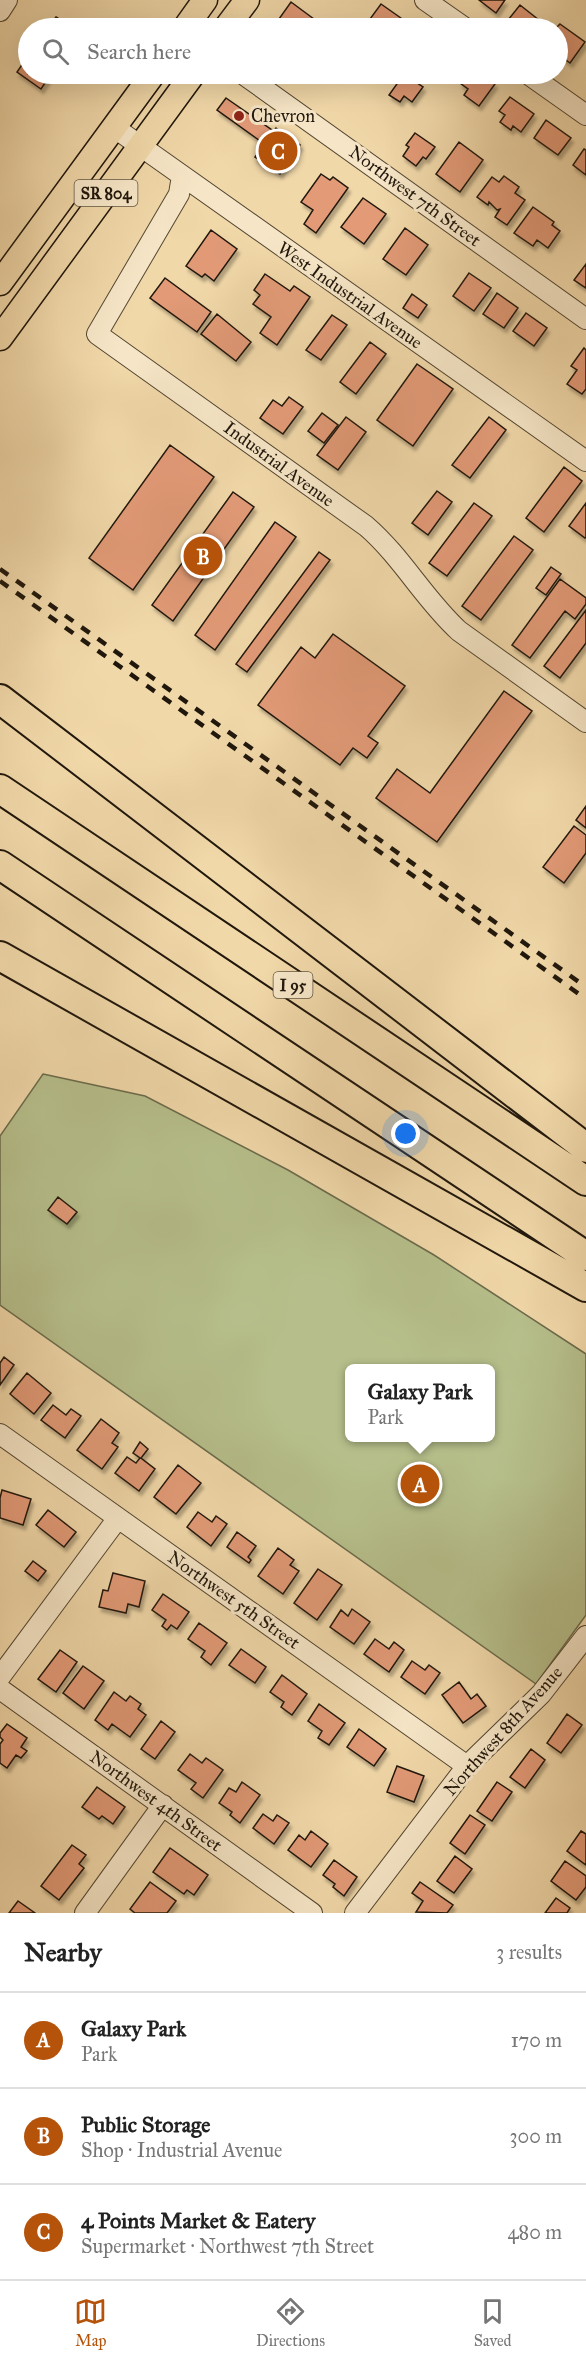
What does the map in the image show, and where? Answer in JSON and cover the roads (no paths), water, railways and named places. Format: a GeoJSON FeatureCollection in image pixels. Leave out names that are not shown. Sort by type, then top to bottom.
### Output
{"type":"FeatureCollection","features":[{"type":"Feature","properties":{"kind":"highway"},"geometry":{"type":"LineString","coordinates":[[0,699],[586,1148]]}},
{"type":"Feature","properties":{"kind":"highway","name":"I 95"},"geometry":{"type":"LineString","coordinates":[[0,789],[586,1180]]}},
{"type":"Feature","properties":{"kind":"highway"},"geometry":{"type":"LineString","coordinates":[[0,865],[586,1256]]}},
{"type":"Feature","properties":{"kind":"highway"},"geometry":{"type":"LineString","coordinates":[[0,956],[586,1287]]}},
{"type":"Feature","properties":{"kind":"main road"},"geometry":{"type":"LineString","coordinates":[[192,18],[206,0]]}},
{"type":"Feature","properties":{"kind":"main road"},"geometry":{"type":"LineString","coordinates":[[234,18],[247,0]]}},
{"type":"Feature","properties":{"kind":"main road","name":"SR 804"},"geometry":{"type":"LineString","coordinates":[[0,283],[146,84]]}},
{"type":"Feature","properties":{"kind":"main road","name":"SR 804"},"geometry":{"type":"LineString","coordinates":[[0,338],[186,84]]}},
{"type":"Feature","properties":{"kind":"street"},"geometry":{"type":"LineString","coordinates":[[0,10],[8,0]]}},
{"type":"Feature","properties":{"kind":"street"},"geometry":{"type":"LineString","coordinates":[[425,0],[451,18]]}},
{"type":"Feature","properties":{"kind":"street","name":"Northwest 7th Street"},"geometry":{"type":"LineString","coordinates":[[257,84],[586,319]]}},
{"type":"Feature","properties":{"kind":"street"},"geometry":{"type":"LineString","coordinates":[[542,84],[586,115]]}},
{"type":"Feature","properties":{"kind":"street","name":"West Industrial Avenue"},"geometry":{"type":"LineString","coordinates":[[115,128],[586,461]]}},
{"type":"Feature","properties":{"kind":"street","name":"Industrial Avenue"},"geometry":{"type":"LineString","coordinates":[[182,176],[179,194],[97,334],[366,526],[395,553],[425,595],[459,631],[586,722]]}},
{"type":"Feature","properties":{"kind":"street","name":"Northwest 5th Street"},"geometry":{"type":"LineString","coordinates":[[0,1434],[467,1766]]}},
{"type":"Feature","properties":{"kind":"street"},"geometry":{"type":"LineString","coordinates":[[0,1677],[118,1518]]}},
{"type":"Feature","properties":{"kind":"street","name":"Northwest 8th Avenue"},"geometry":{"type":"LineString","coordinates":[[355,1913],[467,1766],[541,1694],[586,1635]]}},
{"type":"Feature","properties":{"kind":"street","name":"Northwest 4th Street"},"geometry":{"type":"LineString","coordinates":[[0,1689],[312,1913]]}},
{"type":"Feature","properties":{"kind":"street"},"geometry":{"type":"LineString","coordinates":[[86,1913],[162,1805]]}},
{"type":"Feature","properties":{"kind":"railway"},"geometry":{"type":"LineString","coordinates":[[0,569],[586,987]]}},
{"type":"Feature","properties":{"kind":"railway"},"geometry":{"type":"LineString","coordinates":[[0,581],[586,999]]}},
{"type":"Feature","properties":{"kind":"place","name":"Chevron"},"geometry":{"type":"Point","coordinates":[239,116]}},
{"type":"Feature","properties":{"kind":"place","name":"4 Points Market & Eatery"},"geometry":{"type":"Point","coordinates":[278,151]}},
{"type":"Feature","properties":{"kind":"place","name":"Public Storage"},"geometry":{"type":"Point","coordinates":[203,556]}},
{"type":"Feature","properties":{"kind":"place","name":"Galaxy Park"},"geometry":{"type":"Point","coordinates":[420,1484]}}]}
